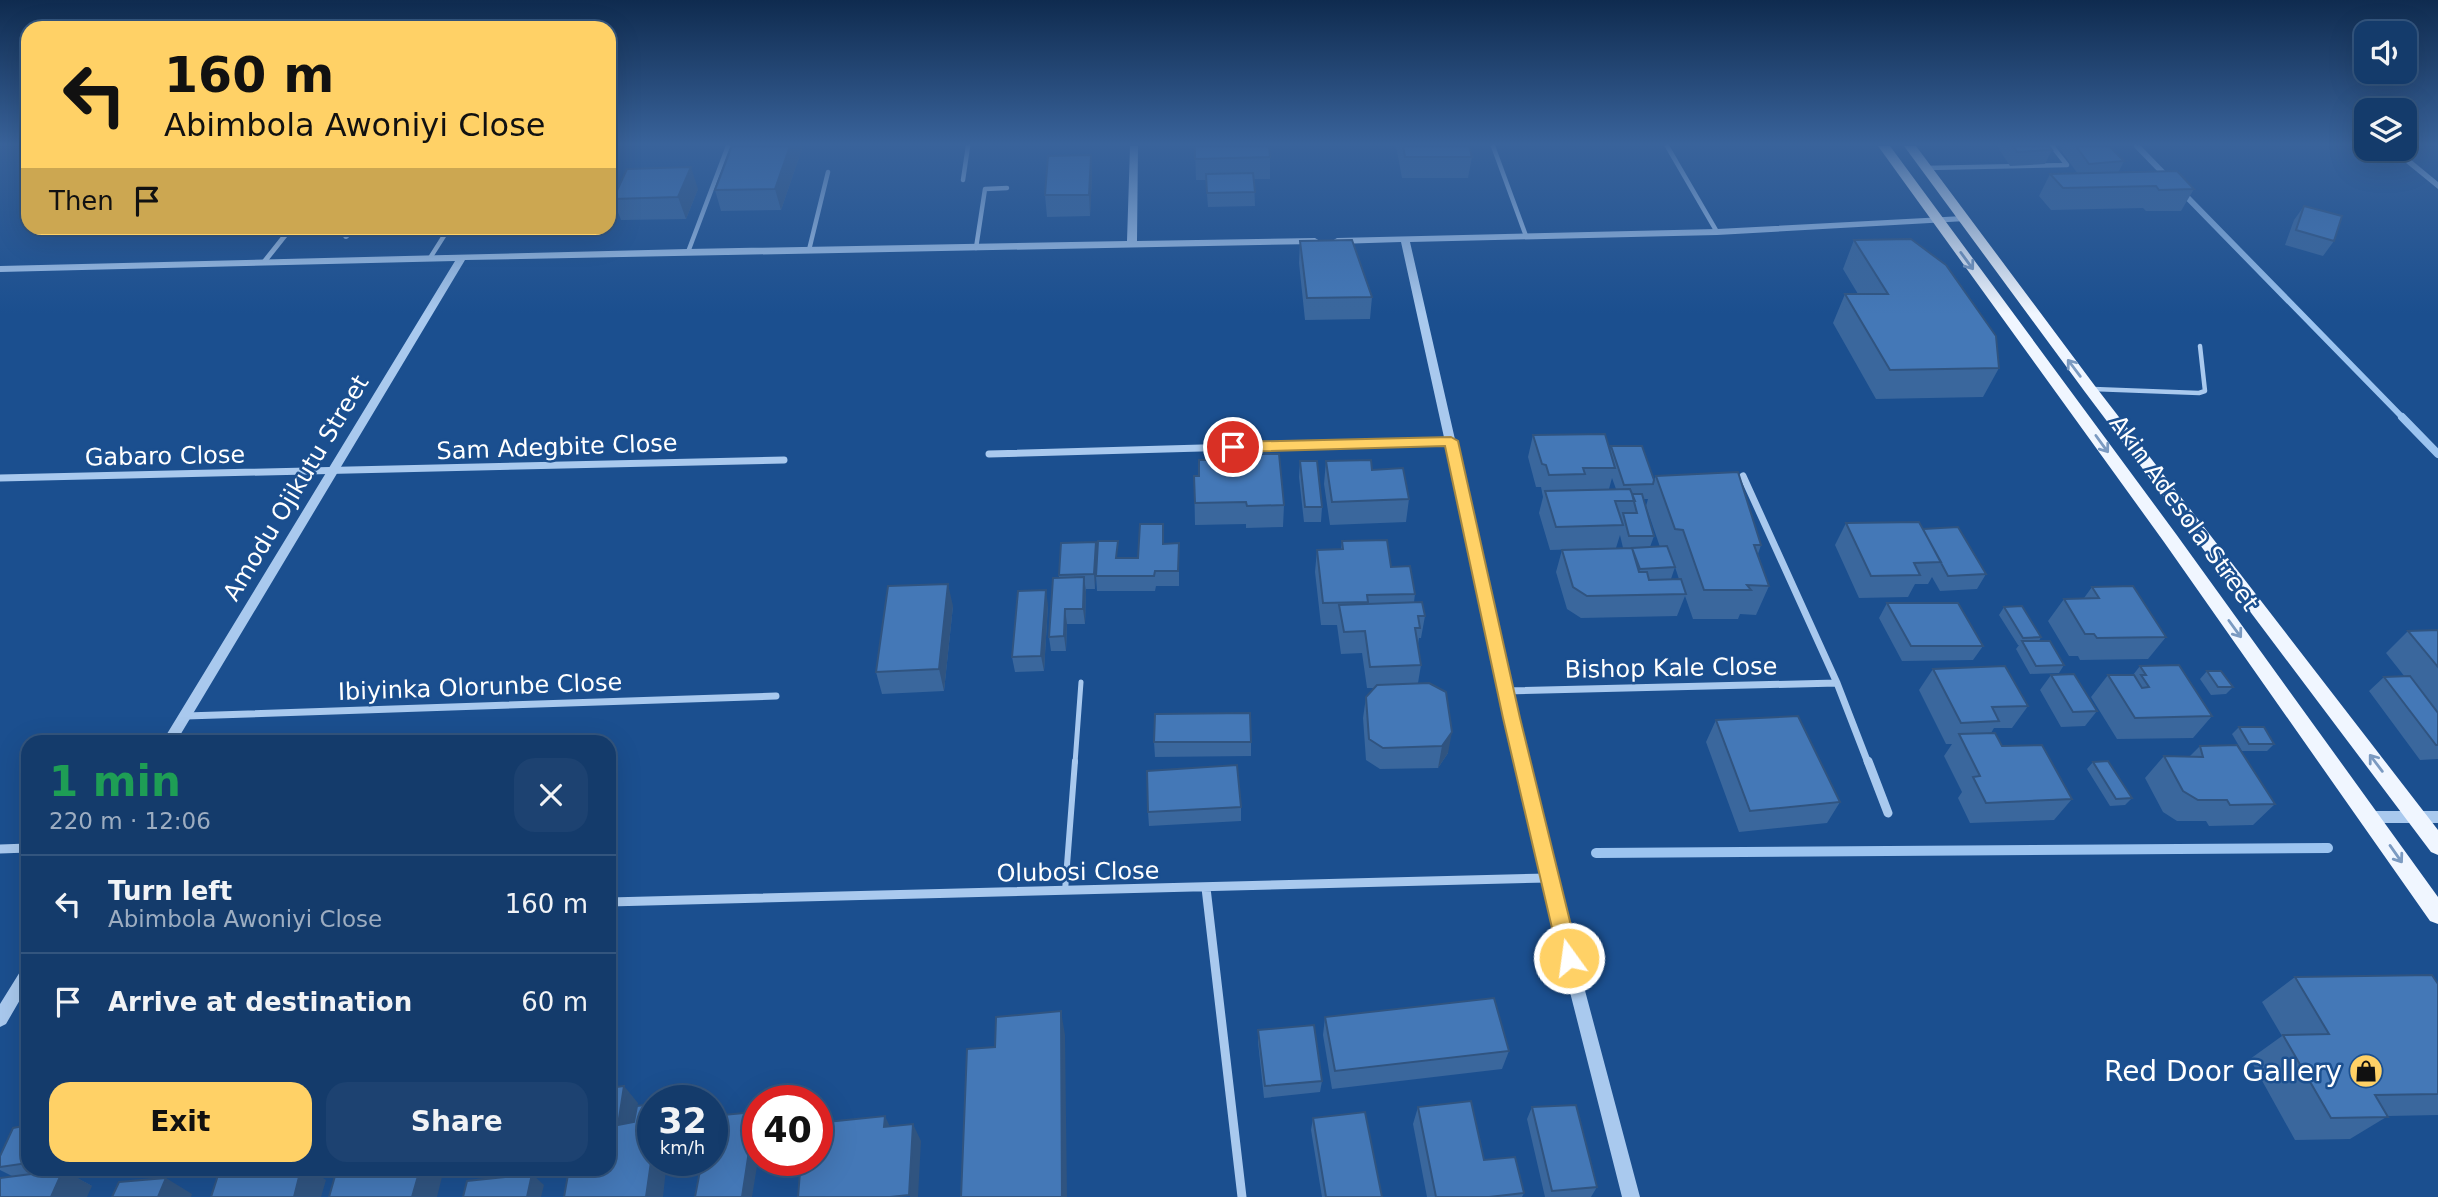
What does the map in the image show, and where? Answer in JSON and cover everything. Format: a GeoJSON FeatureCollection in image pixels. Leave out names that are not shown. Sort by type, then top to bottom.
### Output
{"type":"FeatureCollection","features":[{"type":"Feature","properties":{"kind":"main road","name":"Akin Adesola Street"},"geometry":{"type":"LineString","coordinates":[[1924,202],[2371,817],[2438,914]]}},
{"type":"Feature","properties":{"kind":"main road","name":"Akin Adesola Street"},"geometry":{"type":"LineString","coordinates":[[1950,202],[2438,846]]}},
{"type":"Feature","properties":{"kind":"street"},"geometry":{"type":"LineString","coordinates":[[1132,243],[1133,202]]}},
{"type":"Feature","properties":{"kind":"street"},"geometry":{"type":"LineString","coordinates":[[0,269],[688,252],[1405,240],[1717,232],[1963,219]]}},
{"type":"Feature","properties":{"kind":"street"},"geometry":{"type":"LineString","coordinates":[[264,261],[285,235]]}},
{"type":"Feature","properties":{"kind":"street"},"geometry":{"type":"LineString","coordinates":[[1405,240],[1548,878],[1631,1197]]}},
{"type":"Feature","properties":{"kind":"street","name":"Amodu Ojikutu Street"},"geometry":{"type":"LineString","coordinates":[[174,735],[462,257]]}},
{"type":"Feature","properties":{"kind":"street"},"geometry":{"type":"LineString","coordinates":[[989,454],[1451,441]]}},
{"type":"Feature","properties":{"kind":"street","name":"Sam Adegbite Close"},"geometry":{"type":"LineString","coordinates":[[331,473],[784,460]]}},
{"type":"Feature","properties":{"kind":"street","name":"Gabaro Close"},"geometry":{"type":"LineString","coordinates":[[0,478],[331,473]]}},
{"type":"Feature","properties":{"kind":"street"},"geometry":{"type":"LineString","coordinates":[[1743,477],[1837,683],[1888,813]]}},
{"type":"Feature","properties":{"kind":"street","name":"Bishop Kale Close"},"geometry":{"type":"LineString","coordinates":[[1506,691],[1837,683]]}},
{"type":"Feature","properties":{"kind":"street","name":"Ibiyinka Olorunbe Close"},"geometry":{"type":"LineString","coordinates":[[186,716],[776,696]]}},
{"type":"Feature","properties":{"kind":"street"},"geometry":{"type":"LineString","coordinates":[[2371,817],[2438,817]]}},
{"type":"Feature","properties":{"kind":"street"},"geometry":{"type":"LineString","coordinates":[[0,849],[21,848]]}},
{"type":"Feature","properties":{"kind":"street","name":"Olubosi Close"},"geometry":{"type":"LineString","coordinates":[[616,902],[1548,878]]}},
{"type":"Feature","properties":{"kind":"street"},"geometry":{"type":"LineString","coordinates":[[1206,888],[1242,1197]]}},
{"type":"Feature","properties":{"kind":"street"},"geometry":{"type":"LineString","coordinates":[[0,1018],[21,984]]}},
{"type":"Feature","properties":{"kind":"lane"},"geometry":{"type":"LineString","coordinates":[[688,252],[707,202]]}},
{"type":"Feature","properties":{"kind":"lane"},"geometry":{"type":"LineString","coordinates":[[810,250],[817,226],[819,202]]}},
{"type":"Feature","properties":{"kind":"lane"},"geometry":{"type":"LineString","coordinates":[[976,248],[982,202]]}},
{"type":"Feature","properties":{"kind":"lane"},"geometry":{"type":"LineString","coordinates":[[1513,202],[1526,236]]}},
{"type":"Feature","properties":{"kind":"lane"},"geometry":{"type":"LineString","coordinates":[[1697,202],[1717,232]]}},
{"type":"Feature","properties":{"kind":"lane"},"geometry":{"type":"LineString","coordinates":[[430,258],[445,235]]}},
{"type":"Feature","properties":{"kind":"lane"},"geometry":{"type":"LineString","coordinates":[[2090,389],[2199,393],[2205,391],[2200,346]]}},
{"type":"Feature","properties":{"kind":"lane"},"geometry":{"type":"LineString","coordinates":[[1065,891],[1080,682]]}},
{"type":"Feature","properties":{"kind":"building"},"geometry":{"type":"Polygon","coordinates":[[[2304,206],[2342,216],[2334,241],[2296,230],[2304,206]]]}},
{"type":"Feature","properties":{"kind":"building"},"geometry":{"type":"Polygon","coordinates":[[[1911,239],[1946,265],[1996,336],[1999,368],[1890,370],[1845,294],[1888,294],[1854,240],[1911,239]]]}},
{"type":"Feature","properties":{"kind":"building"},"geometry":{"type":"Polygon","coordinates":[[[1352,240],[1372,297],[1307,298],[1300,241],[1352,240]]]}},
{"type":"Feature","properties":{"kind":"building"},"geometry":{"type":"Polygon","coordinates":[[[1605,434],[1615,468],[1583,468],[1585,474],[1549,475],[1546,465],[1542,464],[1533,435],[1605,434]]]}},
{"type":"Feature","properties":{"kind":"building"},"geometry":{"type":"Polygon","coordinates":[[[1611,446],[1642,446],[1653,484],[1624,485],[1611,446]]]}},
{"type":"Feature","properties":{"kind":"building"},"geometry":{"type":"Polygon","coordinates":[[[1246,454],[1279,454],[1284,505],[1247,506],[1246,502],[1195,503],[1194,476],[1199,476],[1199,460],[1247,459],[1246,454]]]}},
{"type":"Feature","properties":{"kind":"building"},"geometry":{"type":"Polygon","coordinates":[[[1371,460],[1372,470],[1403,468],[1409,499],[1332,502],[1326,461],[1371,460]]]}},
{"type":"Feature","properties":{"kind":"building"},"geometry":{"type":"Polygon","coordinates":[[[1300,461],[1317,461],[1322,507],[1305,507],[1300,461]]]}},
{"type":"Feature","properties":{"kind":"building"},"geometry":{"type":"Polygon","coordinates":[[[1738,472],[1761,545],[1754,545],[1769,586],[1747,585],[1751,590],[1704,590],[1683,530],[1675,529],[1656,476],[1738,472]]]}},
{"type":"Feature","properties":{"kind":"building"},"geometry":{"type":"Polygon","coordinates":[[[1630,489],[1635,501],[1615,501],[1623,525],[1556,527],[1545,491],[1630,489]]]}},
{"type":"Feature","properties":{"kind":"building"},"geometry":{"type":"Polygon","coordinates":[[[1632,494],[1642,494],[1654,536],[1629,536],[1623,513],[1637,513],[1632,494]]]}},
{"type":"Feature","properties":{"kind":"building"},"geometry":{"type":"Polygon","coordinates":[[[1919,522],[1941,562],[1914,563],[1920,575],[1871,576],[1846,523],[1919,522]]]}},
{"type":"Feature","properties":{"kind":"building"},"geometry":{"type":"Polygon","coordinates":[[[1140,524],[1163,524],[1163,544],[1179,543],[1178,571],[1155,571],[1154,576],[1096,576],[1098,541],[1118,541],[1116,558],[1138,558],[1140,524]]]}},
{"type":"Feature","properties":{"kind":"building"},"geometry":{"type":"Polygon","coordinates":[[[1958,527],[1986,574],[1948,576],[1923,529],[1958,527]]]}},
{"type":"Feature","properties":{"kind":"building"},"geometry":{"type":"Polygon","coordinates":[[[1387,540],[1391,567],[1410,566],[1415,594],[1367,595],[1368,602],[1323,603],[1317,550],[1343,549],[1342,541],[1387,540]]]}},
{"type":"Feature","properties":{"kind":"building"},"geometry":{"type":"Polygon","coordinates":[[[1096,542],[1094,574],[1059,575],[1061,543],[1096,542]]]}},
{"type":"Feature","properties":{"kind":"building"},"geometry":{"type":"Polygon","coordinates":[[[1667,546],[1675,567],[1640,569],[1632,548],[1667,546]]]}},
{"type":"Feature","properties":{"kind":"building"},"geometry":{"type":"Polygon","coordinates":[[[1632,548],[1639,572],[1647,572],[1649,580],[1681,579],[1686,594],[1587,596],[1573,587],[1562,550],[1632,548]]]}},
{"type":"Feature","properties":{"kind":"building"},"geometry":{"type":"Polygon","coordinates":[[[1084,577],[1083,609],[1065,609],[1064,636],[1049,637],[1053,578],[1084,577]]]}},
{"type":"Feature","properties":{"kind":"building"},"geometry":{"type":"Polygon","coordinates":[[[948,584],[939,669],[876,672],[888,586],[948,584]]]}},
{"type":"Feature","properties":{"kind":"building"},"geometry":{"type":"Polygon","coordinates":[[[2133,586],[2166,637],[2097,638],[2094,634],[2085,634],[2064,599],[2099,598],[2092,587],[2133,586]]]}},
{"type":"Feature","properties":{"kind":"building"},"geometry":{"type":"Polygon","coordinates":[[[1046,590],[1041,656],[1012,657],[1018,591],[1046,590]]]}},
{"type":"Feature","properties":{"kind":"building"},"geometry":{"type":"Polygon","coordinates":[[[1422,602],[1425,616],[1418,616],[1420,628],[1415,628],[1421,665],[1370,667],[1365,631],[1344,632],[1339,605],[1422,602]]]}},
{"type":"Feature","properties":{"kind":"building"},"geometry":{"type":"Polygon","coordinates":[[[1887,603],[1958,603],[1983,646],[1911,646],[1887,603]]]}},
{"type":"Feature","properties":{"kind":"building"},"geometry":{"type":"Polygon","coordinates":[[[2022,606],[2041,637],[2023,638],[2004,607],[2022,606]]]}},
{"type":"Feature","properties":{"kind":"building"},"geometry":{"type":"Polygon","coordinates":[[[2438,630],[2438,667],[2408,631],[2438,630]]]}},
{"type":"Feature","properties":{"kind":"building"},"geometry":{"type":"Polygon","coordinates":[[[2022,641],[2050,641],[2064,665],[2036,666],[2022,641]]]}},
{"type":"Feature","properties":{"kind":"building"},"geometry":{"type":"Polygon","coordinates":[[[2179,665],[2212,716],[2135,718],[2108,675],[2134,675],[2142,688],[2149,687],[2141,675],[2146,675],[2140,666],[2179,665]]]}},
{"type":"Feature","properties":{"kind":"building"},"geometry":{"type":"Polygon","coordinates":[[[2005,666],[2028,706],[1992,707],[1999,721],[1961,723],[1933,669],[2005,666]]]}},
{"type":"Feature","properties":{"kind":"building"},"geometry":{"type":"Polygon","coordinates":[[[2207,671],[2221,671],[2233,687],[2218,687],[2207,671]]]}},
{"type":"Feature","properties":{"kind":"building"},"geometry":{"type":"Polygon","coordinates":[[[2074,674],[2097,711],[2073,712],[2051,675],[2074,674]]]}},
{"type":"Feature","properties":{"kind":"building"},"geometry":{"type":"Polygon","coordinates":[[[2410,676],[2438,713],[2438,745],[2384,677],[2410,676]]]}},
{"type":"Feature","properties":{"kind":"building"},"geometry":{"type":"Polygon","coordinates":[[[1429,683],[1446,692],[1452,732],[1442,746],[1383,748],[1369,739],[1366,697],[1377,685],[1429,683]]]}},
{"type":"Feature","properties":{"kind":"building"},"geometry":{"type":"Polygon","coordinates":[[[1250,713],[1251,742],[1154,742],[1155,714],[1250,713]]]}},
{"type":"Feature","properties":{"kind":"building"},"geometry":{"type":"Polygon","coordinates":[[[1798,716],[1840,802],[1750,811],[1716,720],[1798,716]]]}},
{"type":"Feature","properties":{"kind":"building"},"geometry":{"type":"Polygon","coordinates":[[[2239,727],[2264,727],[2274,744],[2249,744],[2239,727]]]}},
{"type":"Feature","properties":{"kind":"building"},"geometry":{"type":"Polygon","coordinates":[[[1995,733],[2002,746],[2042,745],[2072,799],[1986,803],[1973,777],[1980,776],[1959,734],[1995,733]]]}},
{"type":"Feature","properties":{"kind":"building"},"geometry":{"type":"Polygon","coordinates":[[[2237,745],[2275,804],[2230,805],[2227,800],[2198,800],[2183,791],[2164,756],[2203,757],[2200,746],[2237,745]]]}},
{"type":"Feature","properties":{"kind":"building"},"geometry":{"type":"Polygon","coordinates":[[[2108,761],[2132,798],[2116,799],[2093,762],[2108,761]]]}},
{"type":"Feature","properties":{"kind":"building"},"geometry":{"type":"Polygon","coordinates":[[[1237,765],[1241,807],[1148,812],[1147,771],[1237,765]]]}},
{"type":"Feature","properties":{"kind":"building"},"geometry":{"type":"Polygon","coordinates":[[[2432,975],[2438,984],[2438,1094],[2375,1095],[2388,1117],[2331,1118],[2283,1035],[2329,1034],[2295,977],[2432,975]]]}},
{"type":"Feature","properties":{"kind":"building"},"geometry":{"type":"Polygon","coordinates":[[[1494,998],[1509,1051],[1335,1071],[1325,1017],[1494,998]]]}},
{"type":"Feature","properties":{"kind":"building"},"geometry":{"type":"Polygon","coordinates":[[[1061,1011],[1062,1197],[961,1197],[967,1049],[995,1047],[996,1017],[1061,1011]]]}},
{"type":"Feature","properties":{"kind":"building"},"geometry":{"type":"Polygon","coordinates":[[[1314,1025],[1322,1081],[1265,1086],[1258,1030],[1314,1025]]]}},
{"type":"Feature","properties":{"kind":"building"},"geometry":{"type":"Polygon","coordinates":[[[624,1086],[618,1125],[634,1122],[637,1106],[637,1176],[649,1176],[646,1197],[564,1197],[568,1176],[616,1176],[616,1087],[624,1086]]]}},
{"type":"Feature","properties":{"kind":"building"},"geometry":{"type":"Polygon","coordinates":[[[1471,1101],[1484,1160],[1515,1157],[1524,1193],[1489,1197],[1436,1197],[1418,1107],[1471,1101]]]}},
{"type":"Feature","properties":{"kind":"building"},"geometry":{"type":"Polygon","coordinates":[[[1576,1105],[1597,1187],[1552,1191],[1532,1107],[1576,1105]]]}},
{"type":"Feature","properties":{"kind":"building"},"geometry":{"type":"Polygon","coordinates":[[[1365,1112],[1382,1197],[1326,1197],[1313,1118],[1365,1112]]]}},
{"type":"Feature","properties":{"kind":"building"},"geometry":{"type":"Polygon","coordinates":[[[742,1113],[742,1176],[745,1176],[742,1197],[695,1197],[699,1176],[728,1176],[728,1115],[742,1113]]]}},
{"type":"Feature","properties":{"kind":"building"},"geometry":{"type":"Polygon","coordinates":[[[885,1116],[884,1127],[913,1124],[909,1195],[798,1197],[800,1176],[833,1176],[833,1121],[885,1116]]]}},
{"type":"Feature","properties":{"kind":"building"},"geometry":{"type":"Polygon","coordinates":[[[21,1126],[21,1164],[0,1167],[0,1156],[13,1128],[21,1126]]]}},
{"type":"Feature","properties":{"kind":"building"},"geometry":{"type":"Polygon","coordinates":[[[60,1176],[51,1197],[0,1197],[0,1178],[60,1176]]]}},
{"type":"Feature","properties":{"kind":"building"},"geometry":{"type":"Polygon","coordinates":[[[218,1176],[299,1176],[294,1197],[211,1197],[218,1176]]]}},
{"type":"Feature","properties":{"kind":"building"},"geometry":{"type":"Polygon","coordinates":[[[335,1176],[418,1176],[412,1197],[329,1197],[335,1176]]]}},
{"type":"Feature","properties":{"kind":"building"},"geometry":{"type":"Polygon","coordinates":[[[532,1176],[527,1197],[463,1197],[467,1181],[532,1176]]]}},
{"type":"Feature","properties":{"kind":"building"},"geometry":{"type":"Polygon","coordinates":[[[166,1178],[158,1197],[112,1197],[119,1182],[166,1178]]]}},
{"type":"Feature","properties":{"kind":"waterway"},"geometry":{"type":"LineString","coordinates":[[2192,202],[2404,419]]}},
{"type":"Feature","properties":{"kind":"waterway"},"geometry":{"type":"LineString","coordinates":[[2402,417],[2438,454]]}},
{"type":"Feature","properties":{"kind":"waterway"},"geometry":{"type":"LineString","coordinates":[[1596,853],[2328,848]]}},
{"type":"Feature","properties":{"kind":"place","name":"Red Door Gallery"},"geometry":{"type":"Point","coordinates":[2366,1071]}},
{"type":"Feature","properties":{"kind":"route"},"geometry":{"type":"LineString","coordinates":[[1233,447],[1451,441],[1511,718],[1569,958]]}}]}
